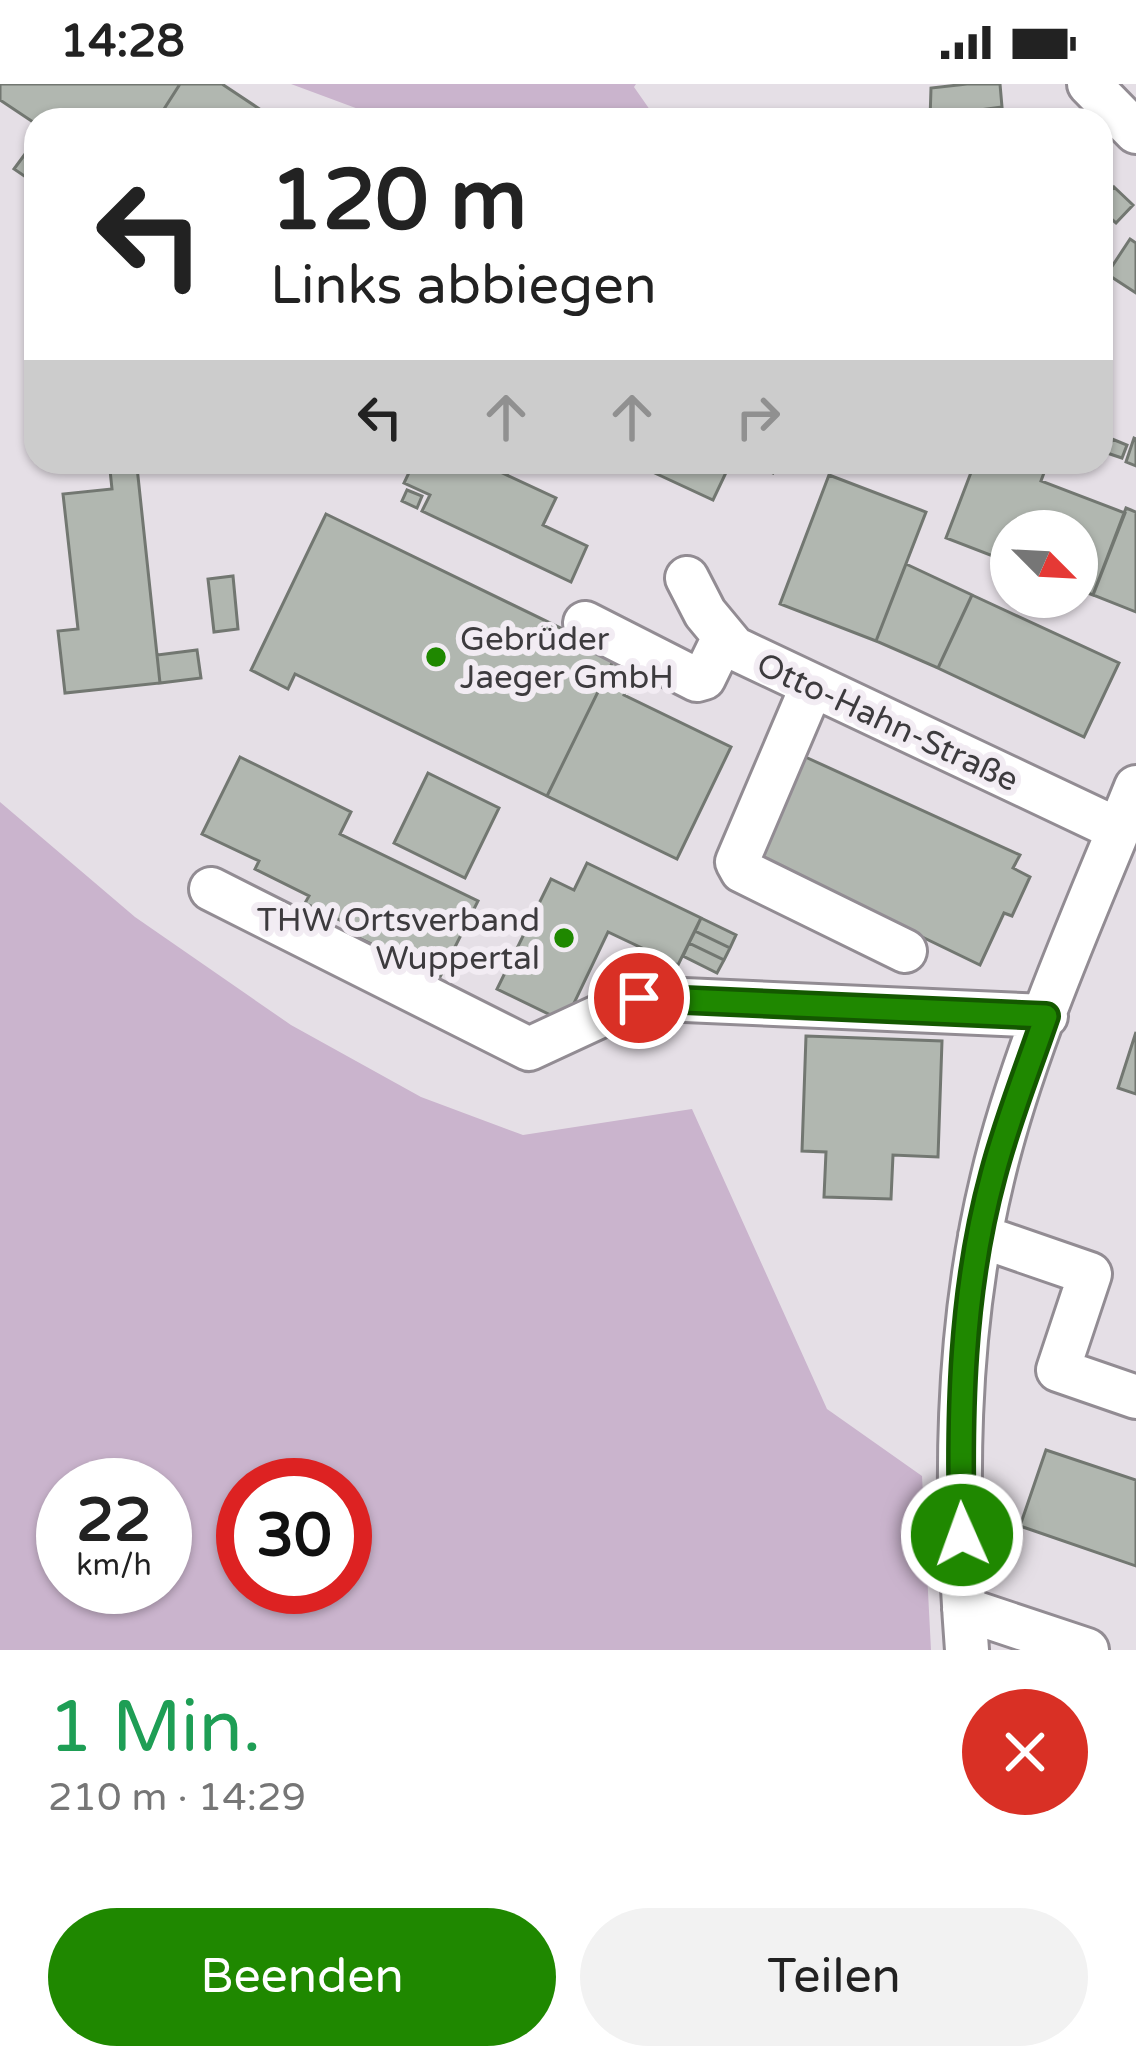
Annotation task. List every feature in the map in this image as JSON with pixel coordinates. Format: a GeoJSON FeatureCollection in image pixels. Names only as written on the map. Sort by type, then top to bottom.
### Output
{"type":"FeatureCollection","features":[{"type":"Feature","properties":{"kind":"street"},"geometry":{"type":"LineString","coordinates":[[1089,84],[1112,108]]}},
{"type":"Feature","properties":{"kind":"street"},"geometry":{"type":"LineString","coordinates":[[1113,109],[1136,132]]}},
{"type":"Feature","properties":{"kind":"street","name":"Otto-Hahn-Straße"},"geometry":{"type":"LineString","coordinates":[[687,578],[723,639],[734,648],[1119,830]]}},
{"type":"Feature","properties":{"kind":"street"},"geometry":{"type":"LineString","coordinates":[[585,622],[698,680],[704,678],[723,639]]}},
{"type":"Feature","properties":{"kind":"street"},"geometry":{"type":"LineString","coordinates":[[812,686],[736,862],[742,871],[905,951]]}},
{"type":"Feature","properties":{"kind":"street"},"geometry":{"type":"LineString","coordinates":[[1088,1650],[965,1629],[962,1384],[968,1306],[993,1175],[1046,1016],[1136,787]]}},
{"type":"Feature","properties":{"kind":"street"},"geometry":{"type":"LineString","coordinates":[[211,889],[529,1049],[639,998],[1046,1016]]}},
{"type":"Feature","properties":{"kind":"street"},"geometry":{"type":"LineString","coordinates":[[980,1235],[1090,1274],[1058,1370],[1136,1397]]}},
{"type":"Feature","properties":{"kind":"shaded area"},"geometry":{"type":"Polygon","coordinates":[[[291,84],[636,84],[649,108],[356,108],[291,84]]]}},
{"type":"Feature","properties":{"kind":"shaded area"},"geometry":{"type":"Polygon","coordinates":[[[0,802],[135,917],[291,1025],[421,1097],[523,1135],[692,1109],[827,1409],[922,1476],[931,1650],[0,1650],[0,802]]]}},
{"type":"Feature","properties":{"kind":"building"},"geometry":{"type":"Polygon","coordinates":[[[0,84],[180,84],[165,108],[24,108],[24,116],[0,100],[0,84]]]}},
{"type":"Feature","properties":{"kind":"building"},"geometry":{"type":"Polygon","coordinates":[[[180,84],[222,84],[258,108],[165,108],[180,84]]]}},
{"type":"Feature","properties":{"kind":"building"},"geometry":{"type":"Polygon","coordinates":[[[1000,84],[1002,107],[930,108],[931,88],[1000,84]]]}},
{"type":"Feature","properties":{"kind":"building"},"geometry":{"type":"Polygon","coordinates":[[[24,155],[24,176],[14,169],[24,155]]]}},
{"type":"Feature","properties":{"kind":"building"},"geometry":{"type":"Polygon","coordinates":[[[1113,188],[1133,205],[1116,223],[1113,220],[1113,188]]]}},
{"type":"Feature","properties":{"kind":"building"},"geometry":{"type":"Polygon","coordinates":[[[1130,239],[1136,243],[1136,293],[1113,278],[1113,265],[1130,239]]]}},
{"type":"Feature","properties":{"kind":"building"},"geometry":{"type":"Polygon","coordinates":[[[1113,439],[1127,445],[1122,458],[1113,455],[1113,439]]]}},
{"type":"Feature","properties":{"kind":"building"},"geometry":{"type":"Polygon","coordinates":[[[1136,439],[1136,466],[1126,462],[1136,439]]]}},
{"type":"Feature","properties":{"kind":"building"},"geometry":{"type":"Polygon","coordinates":[[[110,474],[138,474],[160,683],[65,693],[58,631],[78,629],[63,494],[112,489],[110,474]]]}},
{"type":"Feature","properties":{"kind":"building"},"geometry":{"type":"Polygon","coordinates":[[[408,474],[505,474],[556,498],[543,525],[587,546],[571,582],[422,511],[430,495],[404,483],[408,474]]]}},
{"type":"Feature","properties":{"kind":"building"},"geometry":{"type":"Polygon","coordinates":[[[657,474],[725,474],[713,500],[657,474]]]}},
{"type":"Feature","properties":{"kind":"building"},"geometry":{"type":"Polygon","coordinates":[[[970,474],[1044,474],[1041,481],[1125,513],[1098,582],[1098,510],[990,510],[990,555],[946,538],[970,474]]]}},
{"type":"Feature","properties":{"kind":"building"},"geometry":{"type":"Polygon","coordinates":[[[829,475],[926,512],[876,641],[780,604],[829,475]]]}},
{"type":"Feature","properties":{"kind":"building"},"geometry":{"type":"Polygon","coordinates":[[[407,490],[422,496],[417,508],[402,501],[407,490]]]}},
{"type":"Feature","properties":{"kind":"building"},"geometry":{"type":"Polygon","coordinates":[[[1126,508],[1136,512],[1136,612],[1098,597],[1098,582],[1126,508]]]}},
{"type":"Feature","properties":{"kind":"building","name":"Gebrüder Jaeger GmbH"},"geometry":{"type":"Polygon","coordinates":[[[326,514],[616,655],[547,796],[295,674],[288,689],[251,670],[326,514]]]}},
{"type":"Feature","properties":{"kind":"building"},"geometry":{"type":"Polygon","coordinates":[[[906,564],[972,595],[938,668],[876,641],[906,564]]]}},
{"type":"Feature","properties":{"kind":"building"},"geometry":{"type":"Polygon","coordinates":[[[233,576],[238,629],[214,632],[208,579],[233,576]]]}},
{"type":"Feature","properties":{"kind":"building"},"geometry":{"type":"Polygon","coordinates":[[[972,595],[990,603],[990,618],[1022,618],[1119,663],[1084,737],[938,668],[972,595]]]}},
{"type":"Feature","properties":{"kind":"building"},"geometry":{"type":"Polygon","coordinates":[[[197,650],[201,678],[160,683],[157,655],[197,650]]]}},
{"type":"Feature","properties":{"kind":"building"},"geometry":{"type":"Polygon","coordinates":[[[614,659],[625,665],[620,676],[630,681],[624,695],[731,747],[677,859],[547,796],[614,659]]]}},
{"type":"Feature","properties":{"kind":"building"},"geometry":{"type":"Polygon","coordinates":[[[801,755],[1020,855],[1013,868],[1030,877],[1012,916],[1004,913],[980,965],[751,854],[801,755]]]}},
{"type":"Feature","properties":{"kind":"building"},"geometry":{"type":"Polygon","coordinates":[[[240,757],[351,812],[340,834],[478,901],[440,977],[357,937],[360,930],[305,903],[309,896],[255,869],[259,861],[202,834],[240,757]]]}},
{"type":"Feature","properties":{"kind":"building"},"geometry":{"type":"Polygon","coordinates":[[[428,773],[499,808],[465,878],[394,843],[428,773]]]}},
{"type":"Feature","properties":{"kind":"building","name":"THW Ortsverband Wuppertal"},"geometry":{"type":"Polygon","coordinates":[[[587,863],[701,918],[678,965],[608,932],[565,1022],[497,989],[551,879],[574,890],[587,863]]]}},
{"type":"Feature","properties":{"kind":"building"},"geometry":{"type":"Polygon","coordinates":[[[701,918],[736,935],[730,948],[695,931],[701,918]]]}},
{"type":"Feature","properties":{"kind":"building"},"geometry":{"type":"Polygon","coordinates":[[[695,931],[730,948],[724,960],[689,943],[695,931]]]}},
{"type":"Feature","properties":{"kind":"building"},"geometry":{"type":"Polygon","coordinates":[[[689,943],[724,960],[717,973],[683,956],[689,943]]]}},
{"type":"Feature","properties":{"kind":"building"},"geometry":{"type":"Polygon","coordinates":[[[1136,1032],[1136,1094],[1118,1088],[1136,1032]]]}},
{"type":"Feature","properties":{"kind":"building"},"geometry":{"type":"Polygon","coordinates":[[[806,1036],[942,1041],[938,1157],[893,1155],[891,1199],[824,1197],[826,1152],[802,1151],[806,1036]]]}},
{"type":"Feature","properties":{"kind":"building"},"geometry":{"type":"Polygon","coordinates":[[[1046,1450],[1136,1480],[1136,1566],[1020,1526],[1046,1450]]]}},
{"type":"Feature","properties":{"kind":"place","name":"Gebrüder Jaeger GmbH"},"geometry":{"type":"Point","coordinates":[436,657]}},
{"type":"Feature","properties":{"kind":"place","name":"THW Ortsverband Wuppertal"},"geometry":{"type":"Point","coordinates":[564,938]}},
{"type":"Feature","properties":{"kind":"route"},"geometry":{"type":"LineString","coordinates":[[639,998],[1046,1016],[993,1175],[968,1306],[959,1462],[962,1535]]}}]}
